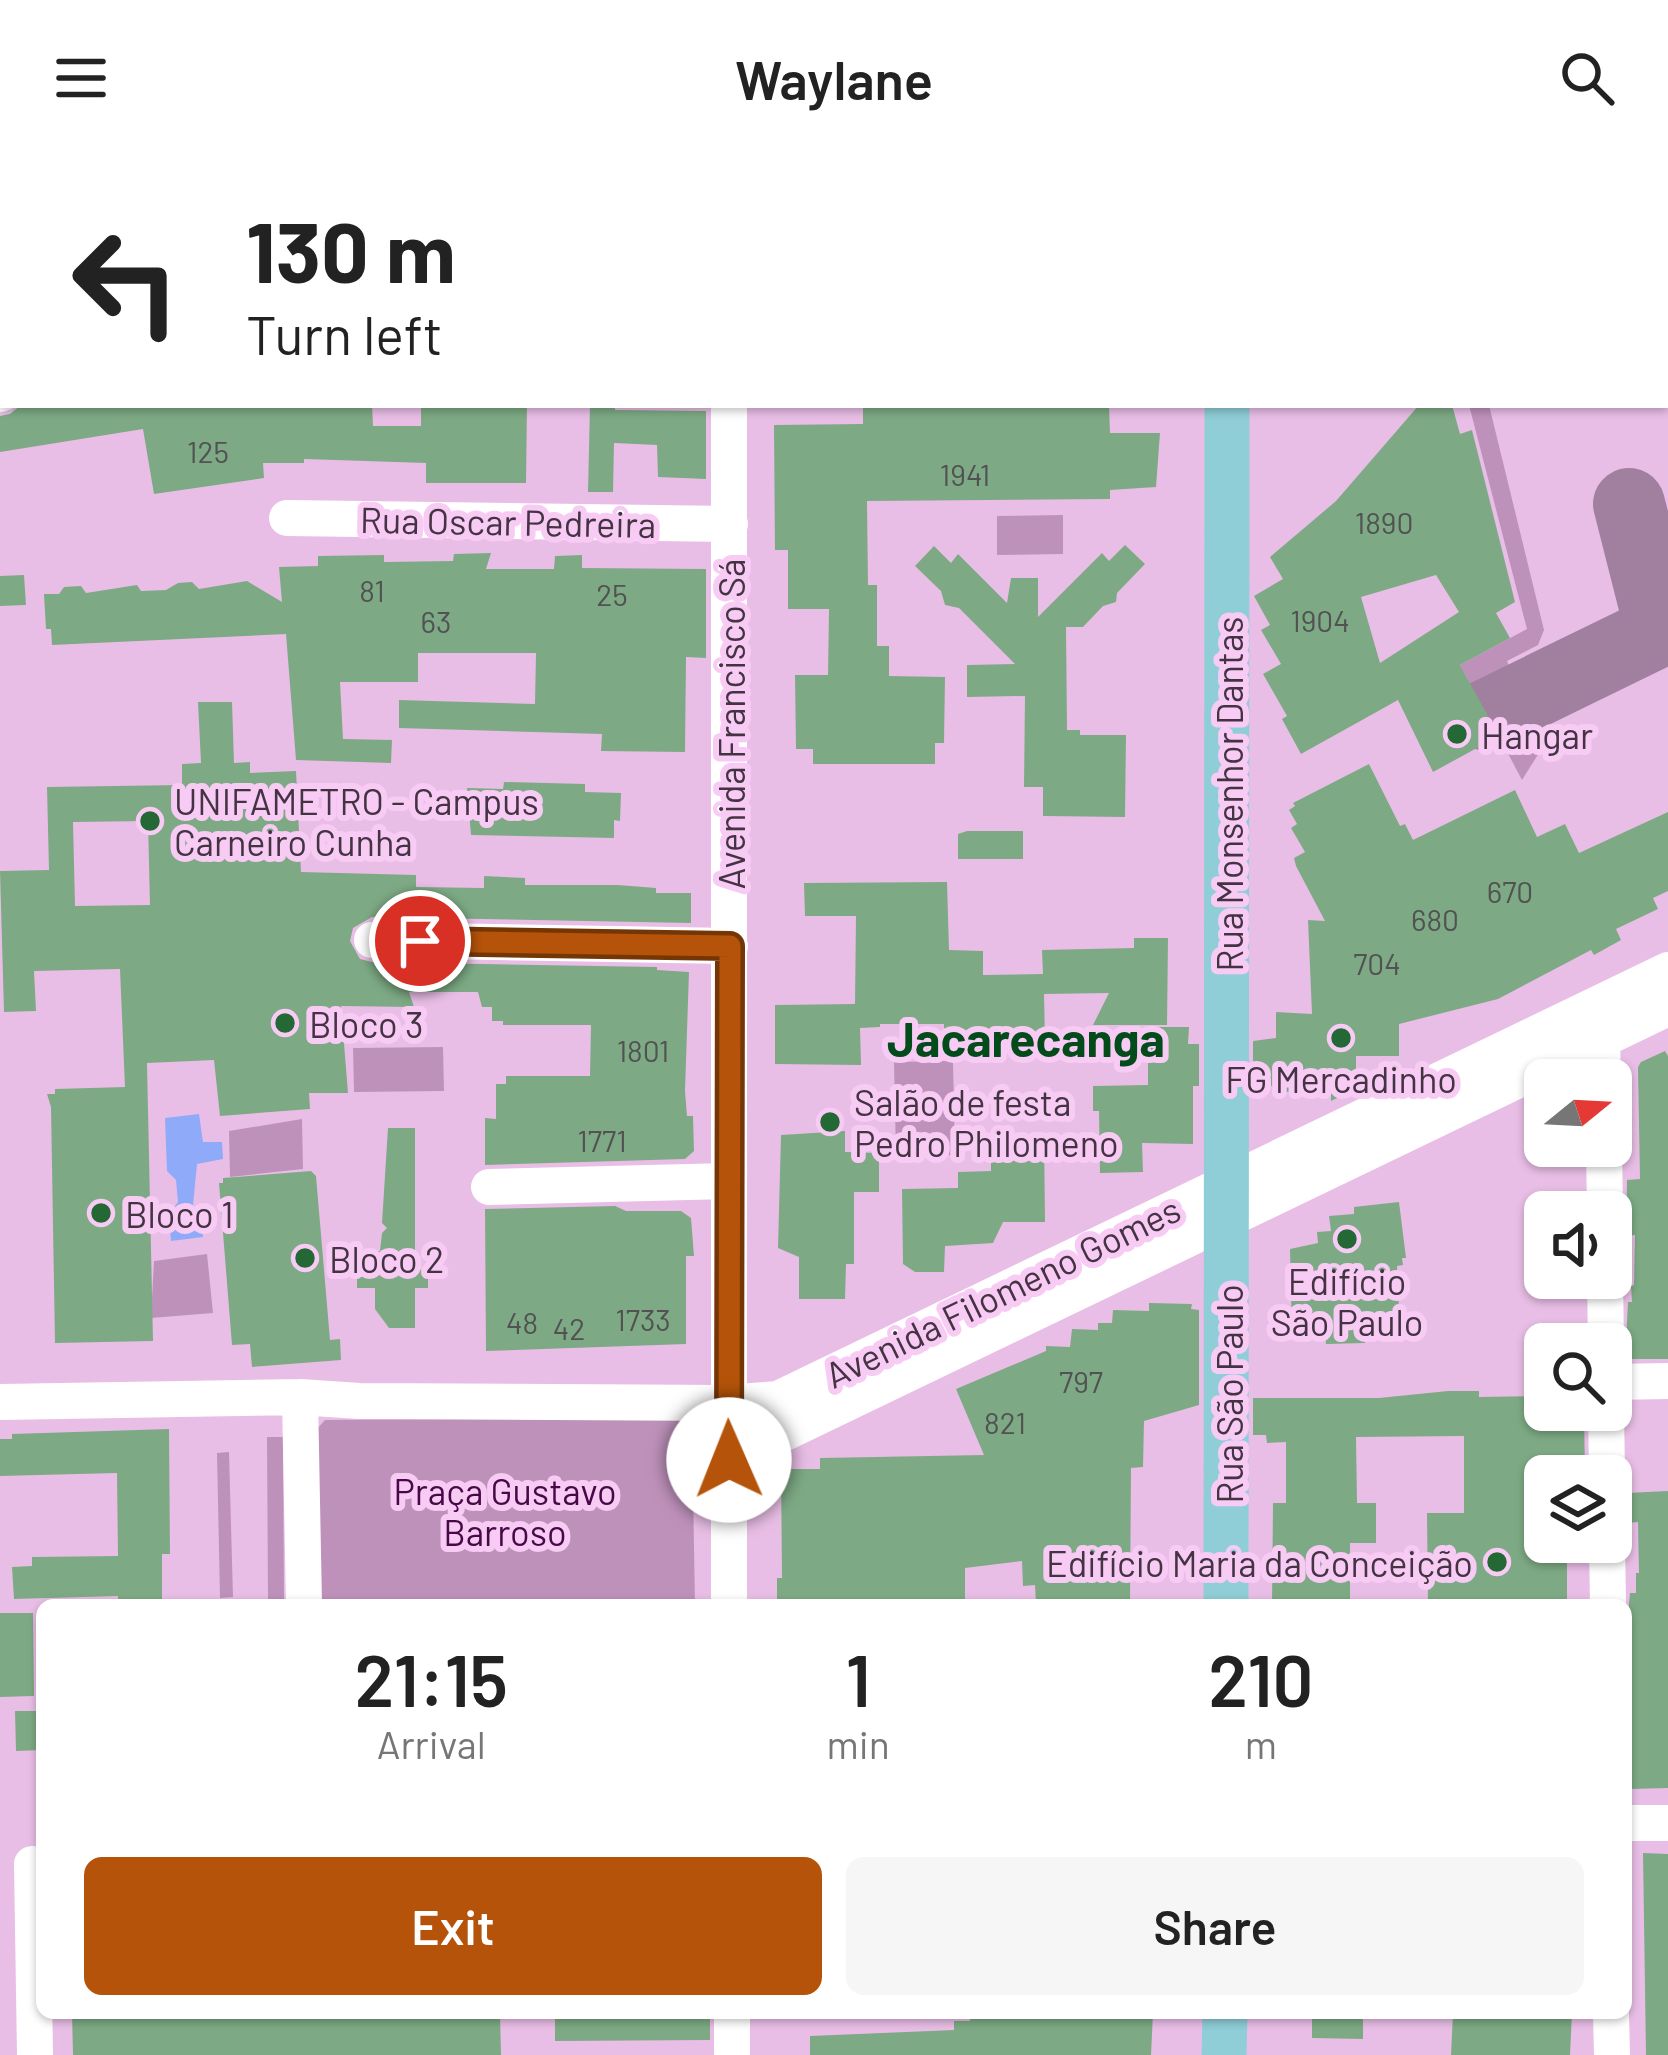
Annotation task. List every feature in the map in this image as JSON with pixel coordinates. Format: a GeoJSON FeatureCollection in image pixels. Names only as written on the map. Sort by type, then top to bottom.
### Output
{"type":"FeatureCollection","features":[{"type":"Feature","properties":{"kind":"main road","name":"Rua Monsenhor Dantas"},"geometry":{"type":"LineString","coordinates":[[1227,408],[1229,1202]]}},
{"type":"Feature","properties":{"kind":"main road","name":"Rua São Paulo"},"geometry":{"type":"LineString","coordinates":[[1226,1599],[1229,1202]]}},
{"type":"Feature","properties":{"kind":"main road"},"geometry":{"type":"LineString","coordinates":[[1224,2055],[1225,2019]]}},
{"type":"Feature","properties":{"kind":"street","name":"Avenida Francisco Sá"},"geometry":{"type":"LineString","coordinates":[[729,408],[729,1599]]}},
{"type":"Feature","properties":{"kind":"street","name":"Rua Oscar Pedreira"},"geometry":{"type":"LineString","coordinates":[[287,518],[730,524]]}},
{"type":"Feature","properties":{"kind":"street"},"geometry":{"type":"LineString","coordinates":[[372,940],[730,946]]}},
{"type":"Feature","properties":{"kind":"street","name":"Avenida Filomeno Gomes"},"geometry":{"type":"LineString","coordinates":[[729,1460],[1229,1202],[1597,1023],[1668,970]]}},
{"type":"Feature","properties":{"kind":"street","name":"Avenida Filomeno Gomes"},"geometry":{"type":"LineString","coordinates":[[1597,1023],[1668,1008]]}},
{"type":"Feature","properties":{"kind":"street"},"geometry":{"type":"LineString","coordinates":[[1597,1023],[1601,1059]]}},
{"type":"Feature","properties":{"kind":"street"},"geometry":{"type":"LineString","coordinates":[[489,1187],[729,1181]]}},
{"type":"Feature","properties":{"kind":"street","name":"Avenida Filomeno Gomes"},"geometry":{"type":"LineString","coordinates":[[0,1402],[300,1397],[728,1403],[778,1399],[1229,1202]]}},
{"type":"Feature","properties":{"kind":"street"},"geometry":{"type":"LineString","coordinates":[[1632,1382],[1668,1381]]}},
{"type":"Feature","properties":{"kind":"street"},"geometry":{"type":"LineString","coordinates":[[300,1397],[304,1599]]}},
{"type":"Feature","properties":{"kind":"street"},"geometry":{"type":"LineString","coordinates":[[1607,1563],[1608,1599]]}},
{"type":"Feature","properties":{"kind":"street"},"geometry":{"type":"LineString","coordinates":[[1632,1823],[1668,1823]]}},
{"type":"Feature","properties":{"kind":"street"},"geometry":{"type":"LineString","coordinates":[[25,1864],[34,2055]]}},
{"type":"Feature","properties":{"kind":"street"},"geometry":{"type":"LineString","coordinates":[[732,2019],[732,2055]]}},
{"type":"Feature","properties":{"kind":"street"},"geometry":{"type":"LineString","coordinates":[[1611,2019],[1612,2055]]}},
{"type":"Feature","properties":{"kind":"green space"},"geometry":{"type":"Polygon","coordinates":[[[1470,408],[1490,408],[1544,630],[1538,645],[1507,661],[1518,688],[1482,706],[1460,665],[1527,629],[1470,408]]]}},
{"type":"Feature","properties":{"kind":"green space"},"geometry":{"type":"Polygon","coordinates":[[[1063,515],[1063,554],[997,555],[997,516],[1063,515]]]}},
{"type":"Feature","properties":{"kind":"green space"},"geometry":{"type":"Polygon","coordinates":[[[1525,711],[1539,753],[1522,780],[1494,727],[1525,711]]]}},
{"type":"Feature","properties":{"kind":"green space"},"geometry":{"type":"Polygon","coordinates":[[[443,1047],[444,1091],[354,1092],[353,1048],[443,1047]]]}},
{"type":"Feature","properties":{"kind":"green space"},"geometry":{"type":"Polygon","coordinates":[[[953,1061],[955,1155],[896,1156],[894,1062],[953,1061]]]}},
{"type":"Feature","properties":{"kind":"green space"},"geometry":{"type":"Polygon","coordinates":[[[302,1119],[303,1169],[230,1177],[229,1131],[302,1119]]]}},
{"type":"Feature","properties":{"kind":"green space"},"geometry":{"type":"Polygon","coordinates":[[[207,1254],[213,1313],[151,1318],[154,1261],[207,1254]]]}},
{"type":"Feature","properties":{"kind":"green space","name":"Praça Gustavo Barroso"},"geometry":{"type":"Polygon","coordinates":[[[675,1417],[692,1429],[695,1599],[318,1599],[315,1431],[325,1420],[675,1417]]]}},
{"type":"Feature","properties":{"kind":"green space"},"geometry":{"type":"Polygon","coordinates":[[[267,1437],[283,1437],[284,1599],[268,1599],[267,1437]]]}},
{"type":"Feature","properties":{"kind":"green space"},"geometry":{"type":"Polygon","coordinates":[[[229,1452],[233,1597],[220,1598],[217,1453],[229,1452]]]}},
{"type":"Feature","properties":{"kind":"water"},"geometry":{"type":"Polygon","coordinates":[[[199,1114],[203,1142],[222,1142],[223,1159],[197,1164],[193,1205],[201,1214],[203,1237],[171,1241],[169,1214],[178,1202],[176,1180],[167,1171],[165,1118],[199,1114]]]}},
{"type":"Feature","properties":{"kind":"building"},"geometry":{"type":"Polygon","coordinates":[[[17,408],[372,408],[373,426],[421,426],[421,408],[527,408],[526,483],[426,483],[426,463],[304,459],[304,463],[263,463],[264,478],[154,494],[143,429],[0,452],[0,416],[17,408]]]}},
{"type":"Feature","properties":{"kind":"building"},"geometry":{"type":"Polygon","coordinates":[[[590,408],[706,411],[706,479],[658,477],[657,445],[614,443],[613,492],[588,492],[590,408]]]}},
{"type":"Feature","properties":{"kind":"building"},"geometry":{"type":"Polygon","coordinates":[[[863,408],[1109,408],[1110,433],[1160,433],[1156,487],[1110,490],[1110,499],[867,501],[868,585],[877,585],[877,646],[889,646],[889,676],[945,677],[944,743],[935,743],[935,764],[813,764],[813,749],[796,749],[795,675],[828,675],[829,609],[788,609],[788,550],[775,550],[774,425],[863,424],[863,408]]]}},
{"type":"Feature","properties":{"kind":"building"},"geometry":{"type":"Polygon","coordinates":[[[1416,408],[1453,408],[1460,434],[1472,430],[1515,602],[1496,613],[1510,638],[1460,665],[1499,736],[1433,772],[1398,700],[1301,754],[1282,719],[1287,716],[1263,674],[1281,664],[1261,630],[1270,625],[1254,596],[1283,579],[1270,557],[1336,501],[1416,408]],[[1436,575],[1361,597],[1380,663],[1459,612],[1436,575]]]}},
{"type":"Feature","properties":{"kind":"building"},"geometry":{"type":"Polygon","coordinates":[[[1125,545],[1145,564],[1117,593],[1116,602],[1103,606],[1083,627],[1066,627],[1067,730],[1080,730],[1080,735],[1126,735],[1125,817],[1043,816],[1043,787],[1024,787],[1025,696],[967,697],[967,665],[1015,664],[959,608],[945,605],[941,591],[915,566],[934,546],[951,563],[958,554],[1007,603],[1011,578],[1038,578],[1038,617],[1102,553],[1109,561],[1125,545]]]}},
{"type":"Feature","properties":{"kind":"building"},"geometry":{"type":"Polygon","coordinates":[[[491,553],[486,569],[554,569],[555,556],[582,555],[582,568],[706,569],[706,658],[686,657],[685,752],[601,751],[602,734],[399,728],[399,700],[535,704],[536,653],[418,653],[418,682],[340,682],[343,739],[392,740],[391,763],[296,760],[286,634],[52,645],[51,629],[46,629],[44,594],[59,594],[64,587],[81,586],[86,593],[137,585],[141,591],[166,590],[192,582],[199,589],[247,581],[282,602],[279,567],[318,566],[318,556],[453,561],[454,554],[491,553]]]}},
{"type":"Feature","properties":{"kind":"building"},"geometry":{"type":"Polygon","coordinates":[[[24,575],[26,605],[0,606],[0,576],[24,575]]]}},
{"type":"Feature","properties":{"kind":"building"},"geometry":{"type":"Polygon","coordinates":[[[198,702],[232,702],[234,763],[250,762],[250,773],[296,771],[301,872],[416,875],[416,887],[484,888],[484,876],[525,878],[525,885],[618,885],[656,888],[656,893],[691,893],[691,923],[372,917],[353,928],[350,941],[360,959],[372,962],[657,967],[689,972],[685,1091],[687,1116],[693,1116],[694,1151],[685,1159],[485,1165],[485,1118],[496,1119],[496,1084],[506,1084],[506,1076],[590,1076],[591,1025],[503,1025],[503,1021],[492,1021],[492,1007],[482,1007],[478,992],[409,992],[414,1007],[341,1006],[348,1093],[309,1093],[310,1109],[220,1116],[214,1060],[147,1063],[153,1341],[55,1343],[47,1094],[55,1094],[55,1089],[125,1087],[120,969],[34,971],[36,1011],[4,1012],[0,871],[49,870],[47,787],[182,785],[182,764],[201,763],[198,702]],[[148,821],[73,822],[75,906],[150,905],[148,821]]]}},
{"type":"Feature","properties":{"kind":"building"},"geometry":{"type":"Polygon","coordinates":[[[1369,764],[1400,826],[1405,824],[1413,840],[1515,790],[1537,837],[1565,824],[1579,853],[1668,812],[1668,891],[1653,898],[1658,909],[1616,929],[1621,940],[1594,955],[1591,950],[1498,999],[1399,1024],[1399,1056],[1356,1056],[1356,1089],[1331,1101],[1331,1091],[1278,1092],[1262,1077],[1253,1077],[1253,1041],[1276,1038],[1276,1012],[1312,1014],[1308,920],[1325,921],[1296,866],[1294,858],[1305,852],[1291,828],[1297,824],[1289,810],[1293,803],[1369,764]]]}},
{"type":"Feature","properties":{"kind":"building"},"geometry":{"type":"Polygon","coordinates":[[[504,782],[585,784],[585,792],[621,793],[614,838],[471,835],[467,788],[503,789],[504,782]]]}},
{"type":"Feature","properties":{"kind":"building"},"geometry":{"type":"Polygon","coordinates":[[[1023,831],[1023,859],[958,859],[958,834],[1023,831]]]}},
{"type":"Feature","properties":{"kind":"building"},"geometry":{"type":"Polygon","coordinates":[[[947,882],[949,950],[983,951],[983,975],[1043,974],[1042,950],[1134,948],[1134,938],[1168,938],[1167,1025],[1093,1025],[1109,993],[1044,994],[1045,1041],[958,1046],[958,1029],[944,1030],[944,1024],[880,1024],[860,1028],[861,1065],[775,1064],[775,1005],[855,1004],[856,916],[805,916],[804,883],[947,882]]]}},
{"type":"Feature","properties":{"kind":"building"},"geometry":{"type":"Polygon","coordinates":[[[1148,1027],[1189,1027],[1188,1044],[1199,1044],[1193,1144],[1142,1143],[1143,1172],[1100,1173],[1099,1111],[1093,1111],[1093,1086],[1148,1085],[1148,1027]]]}},
{"type":"Feature","properties":{"kind":"building"},"geometry":{"type":"Polygon","coordinates":[[[1665,1051],[1668,1056],[1668,1359],[1632,1359],[1632,1323],[1627,1323],[1635,1235],[1627,1180],[1640,1179],[1641,1062],[1665,1051]]]}},
{"type":"Feature","properties":{"kind":"building"},"geometry":{"type":"Polygon","coordinates":[[[388,1128],[415,1128],[415,1269],[428,1270],[428,1288],[415,1288],[415,1328],[389,1328],[375,1309],[375,1288],[357,1288],[357,1267],[370,1267],[370,1251],[380,1251],[387,1228],[382,1223],[388,1128]]]}},
{"type":"Feature","properties":{"kind":"building"},"geometry":{"type":"Polygon","coordinates":[[[845,1131],[845,1152],[879,1153],[879,1192],[854,1192],[854,1264],[846,1264],[845,1299],[799,1299],[799,1257],[778,1248],[781,1135],[845,1131]]]}},
{"type":"Feature","properties":{"kind":"building"},"geometry":{"type":"Polygon","coordinates":[[[991,1135],[1044,1135],[1045,1222],[1003,1222],[993,1243],[945,1246],[944,1272],[915,1272],[903,1264],[902,1189],[958,1188],[958,1172],[991,1171],[991,1135]]]}},
{"type":"Feature","properties":{"kind":"building","name":"Bloco 2"},"geometry":{"type":"Polygon","coordinates":[[[311,1171],[316,1176],[330,1340],[340,1339],[341,1360],[252,1367],[250,1344],[232,1345],[219,1183],[223,1178],[311,1171]]]}},
{"type":"Feature","properties":{"kind":"building"},"geometry":{"type":"Polygon","coordinates":[[[1399,1202],[1406,1258],[1397,1266],[1400,1332],[1365,1333],[1365,1343],[1326,1344],[1325,1333],[1292,1334],[1290,1249],[1318,1243],[1317,1232],[1331,1231],[1329,1216],[1354,1214],[1354,1207],[1399,1202]]]}},
{"type":"Feature","properties":{"kind":"building"},"geometry":{"type":"Polygon","coordinates":[[[615,1206],[626,1211],[681,1211],[691,1218],[694,1256],[686,1256],[686,1344],[486,1351],[485,1209],[615,1206]]]}},
{"type":"Feature","properties":{"kind":"building"},"geometry":{"type":"Polygon","coordinates":[[[1149,1303],[1192,1304],[1191,1309],[1199,1310],[1199,1405],[1144,1421],[1143,1467],[1131,1468],[1130,1599],[1036,1599],[1035,1585],[1023,1586],[1022,1561],[965,1568],[965,1599],[777,1599],[777,1578],[782,1578],[781,1469],[820,1469],[820,1458],[984,1455],[956,1389],[1046,1351],[1046,1346],[1070,1347],[1072,1329],[1098,1330],[1098,1323],[1112,1323],[1113,1310],[1149,1311],[1149,1303]]]}},
{"type":"Feature","properties":{"kind":"building"},"geometry":{"type":"Polygon","coordinates":[[[1479,1391],[1479,1397],[1524,1396],[1524,1431],[1584,1431],[1585,1455],[1524,1455],[1524,1563],[1567,1563],[1567,1599],[1428,1599],[1427,1513],[1464,1513],[1464,1436],[1356,1437],[1357,1503],[1376,1503],[1376,1543],[1350,1543],[1350,1599],[1272,1599],[1273,1503],[1286,1503],[1286,1442],[1267,1443],[1266,1435],[1253,1435],[1253,1398],[1379,1398],[1479,1391]]]}},
{"type":"Feature","properties":{"kind":"building"},"geometry":{"type":"Polygon","coordinates":[[[169,1429],[170,1554],[162,1554],[162,1599],[14,1599],[12,1567],[32,1566],[32,1557],[118,1556],[117,1473],[0,1476],[0,1439],[12,1439],[12,1434],[169,1429]]]}},
{"type":"Feature","properties":{"kind":"building"},"geometry":{"type":"Polygon","coordinates":[[[1668,1491],[1668,1788],[1632,1789],[1629,1599],[1630,1593],[1636,1593],[1639,1573],[1638,1522],[1632,1523],[1632,1493],[1668,1491]]]}},
{"type":"Feature","properties":{"kind":"building"},"geometry":{"type":"Polygon","coordinates":[[[0,1613],[33,1613],[34,1696],[0,1697],[0,1613]]]}},
{"type":"Feature","properties":{"kind":"building"},"geometry":{"type":"Polygon","coordinates":[[[15,1711],[36,1711],[36,1750],[16,1751],[15,1711]]]}},
{"type":"Feature","properties":{"kind":"building"},"geometry":{"type":"Polygon","coordinates":[[[1643,1853],[1668,1854],[1668,2055],[1646,2055],[1643,1853]]]}},
{"type":"Feature","properties":{"kind":"building"},"geometry":{"type":"Polygon","coordinates":[[[72,2019],[500,2019],[501,2055],[73,2055],[72,2019]]]}},
{"type":"Feature","properties":{"kind":"building"},"geometry":{"type":"Polygon","coordinates":[[[555,2019],[710,2019],[710,2040],[555,2041],[555,2019]]]}},
{"type":"Feature","properties":{"kind":"building"},"geometry":{"type":"Polygon","coordinates":[[[1153,2019],[1151,2055],[810,2055],[810,2036],[954,2030],[954,2021],[1153,2019]]]}},
{"type":"Feature","properties":{"kind":"building"},"geometry":{"type":"Polygon","coordinates":[[[1312,2019],[1363,2019],[1363,2039],[1312,2038],[1312,2019]]]}},
{"type":"Feature","properties":{"kind":"building"},"geometry":{"type":"Polygon","coordinates":[[[1453,2019],[1572,2019],[1570,2055],[1451,2055],[1453,2019]]]}},
{"type":"Feature","properties":{"kind":"taxiway"},"geometry":{"type":"LineString","coordinates":[[1487,715],[1661,630],[1629,504]]}},
{"type":"Feature","properties":{"kind":"place","name":"Hangar"},"geometry":{"type":"Point","coordinates":[1457,734]}},
{"type":"Feature","properties":{"kind":"place","name":"UNIFAMETRO - Campus Carneiro Cunha"},"geometry":{"type":"Point","coordinates":[150,821]}},
{"type":"Feature","properties":{"kind":"place","name":"Bloco 3"},"geometry":{"type":"Point","coordinates":[285,1023]}},
{"type":"Feature","properties":{"kind":"place","name":"FG Mercadinho"},"geometry":{"type":"Point","coordinates":[1341,1038]}},
{"type":"Feature","properties":{"kind":"place","name":"Salão de festa Pedro Philomeno"},"geometry":{"type":"Point","coordinates":[830,1122]}},
{"type":"Feature","properties":{"kind":"place","name":"Bloco 1"},"geometry":{"type":"Point","coordinates":[101,1213]}},
{"type":"Feature","properties":{"kind":"place","name":"Edifício São Paulo"},"geometry":{"type":"Point","coordinates":[1347,1239]}},
{"type":"Feature","properties":{"kind":"place","name":"Bloco 2"},"geometry":{"type":"Point","coordinates":[305,1258]}},
{"type":"Feature","properties":{"kind":"place","name":"Edifício Maria da Conceição"},"geometry":{"type":"Point","coordinates":[1497,1562]}},
{"type":"Feature","properties":{"kind":"district","name":"Jacarecanga"},"geometry":{"type":"Point","coordinates":[1026,1038]}},
{"type":"Feature","properties":{"kind":"route"},"geometry":{"type":"LineString","coordinates":[[420,941],[730,946],[729,1460]]}}]}
